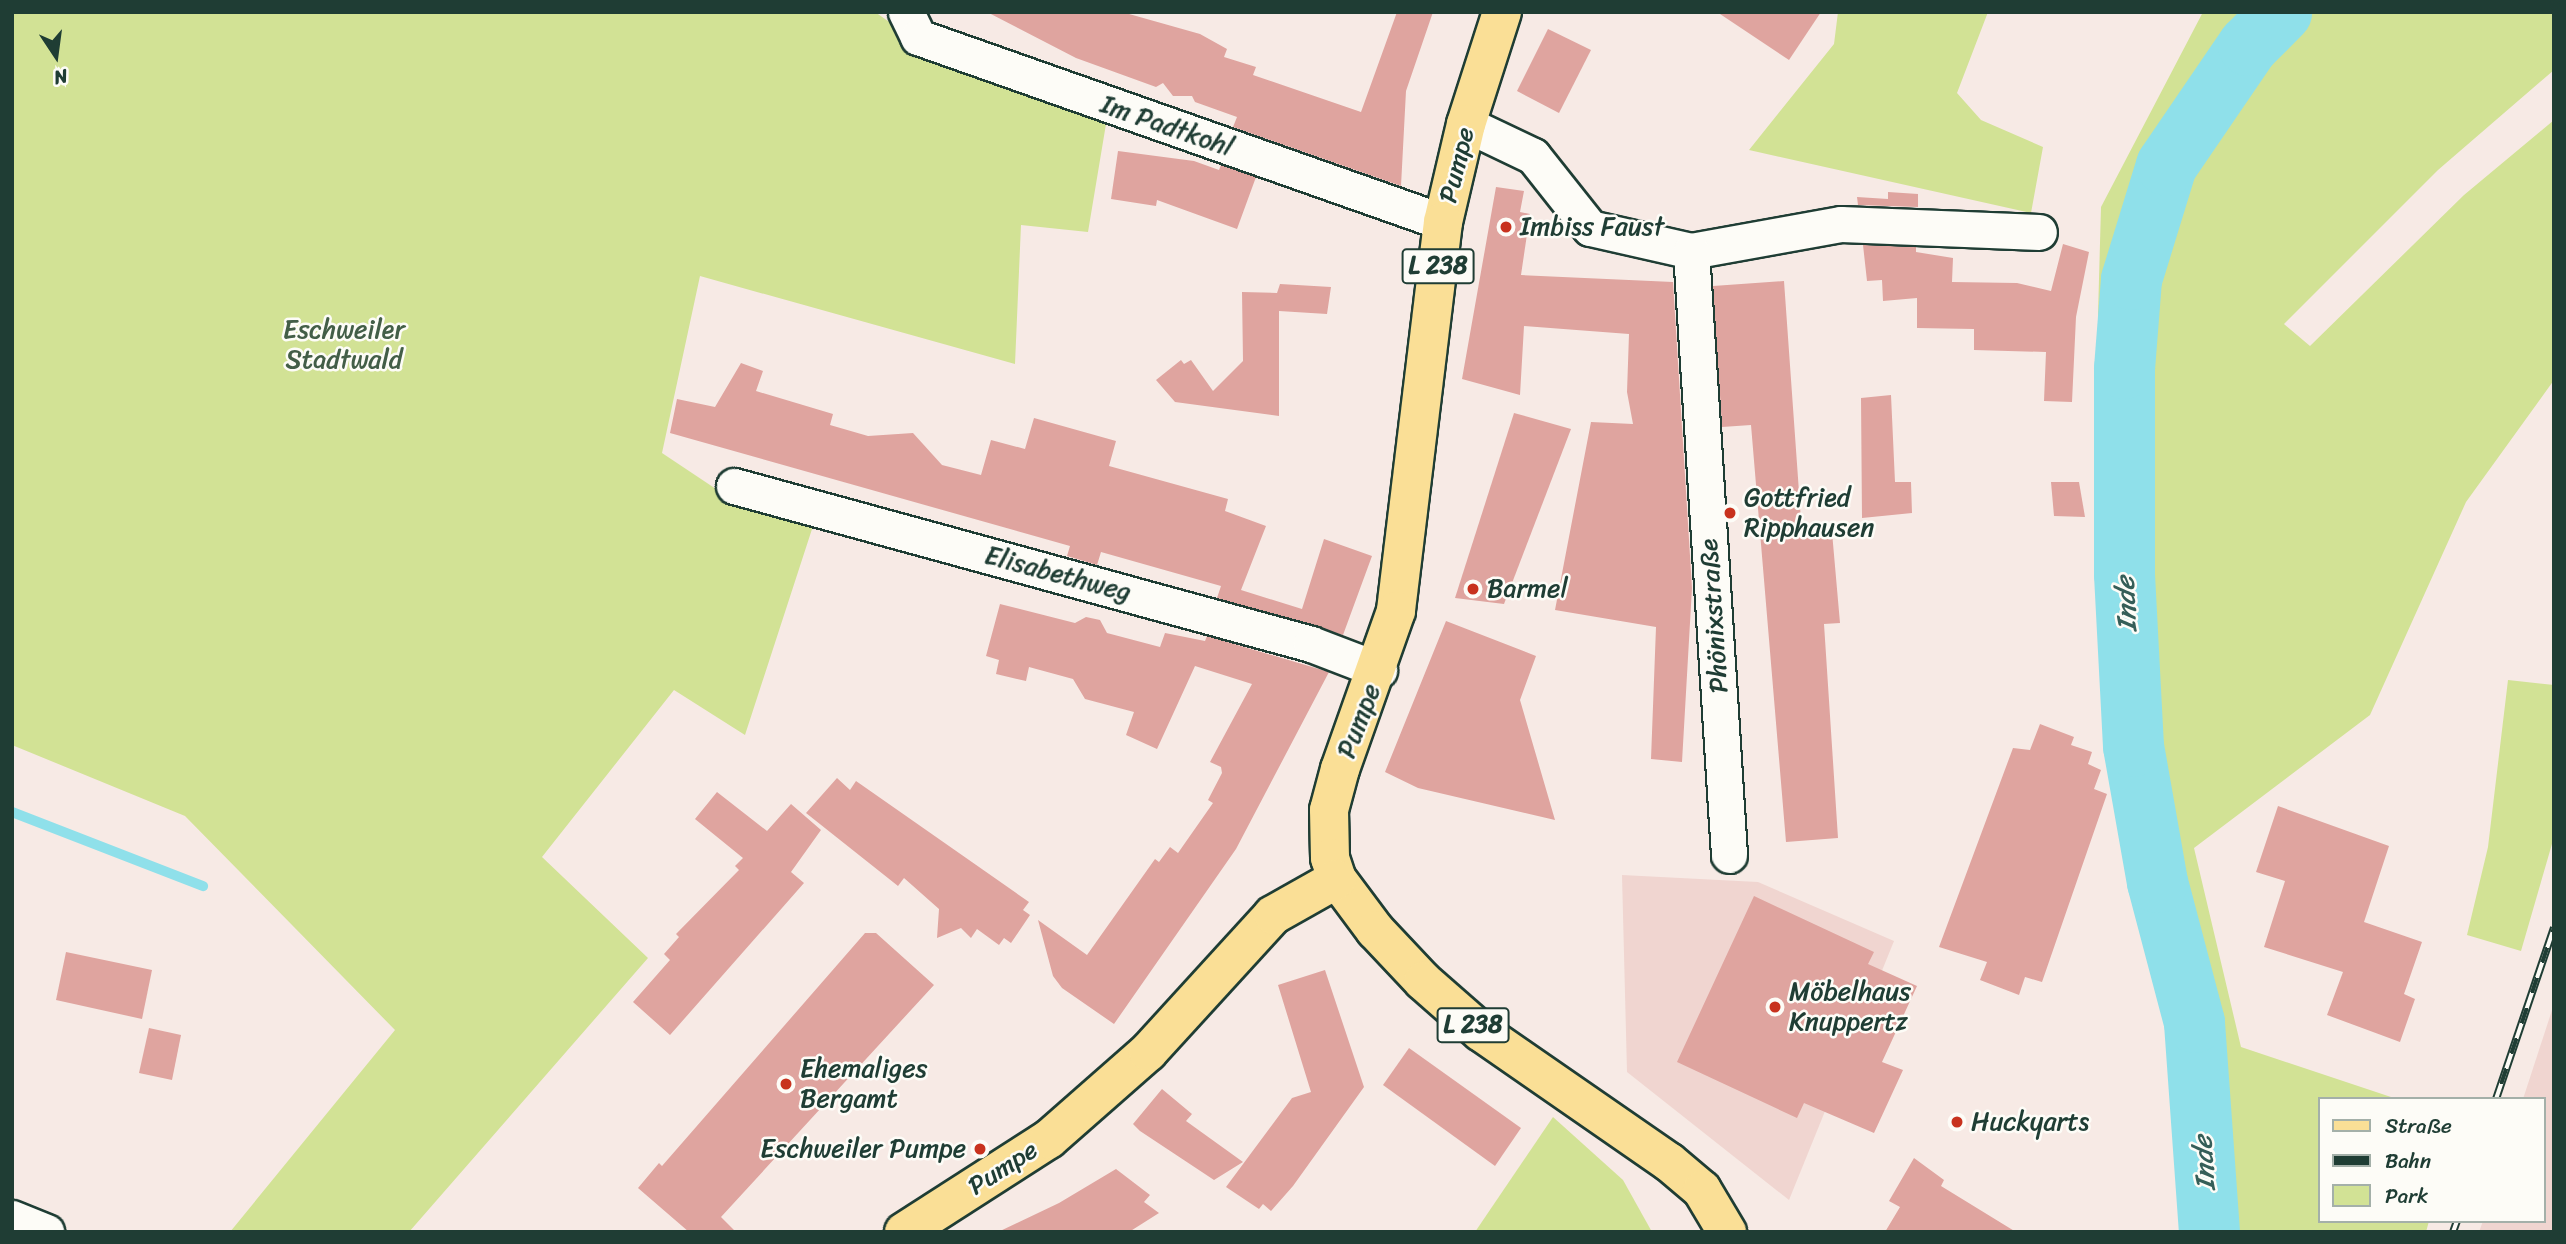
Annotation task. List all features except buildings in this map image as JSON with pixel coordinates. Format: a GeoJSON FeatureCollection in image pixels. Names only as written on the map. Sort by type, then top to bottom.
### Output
{"type":"FeatureCollection","features":[{"type":"Feature","properties":{"kind":"main road","name":"Pumpe"},"geometry":{"type":"LineString","coordinates":[[904,1232],[1049,1139],[1148,1052],[1273,915],[1337,879],[1330,858],[1329,810],[1340,769],[1379,670],[1396,611],[1410,528],[1443,222],[1466,124],[1502,12]]}},
{"type":"Feature","properties":{"kind":"main road","name":"L 238"},"geometry":{"type":"LineString","coordinates":[[1337,879],[1375,930],[1423,981],[1481,1032],[1670,1162],[1702,1190],[1727,1232]]}},
{"type":"Feature","properties":{"kind":"street","name":"Im Padtkohl"},"geometry":{"type":"LineString","coordinates":[[906,12],[918,37],[1443,222]]}},
{"type":"Feature","properties":{"kind":"street"},"geometry":{"type":"LineString","coordinates":[[1466,124],[1533,156],[1590,228],[1691,251],[1841,224],[2039,232]]}},
{"type":"Feature","properties":{"kind":"street","name":"Phönixstraße"},"geometry":{"type":"LineString","coordinates":[[1691,251],[1728,855]]}},
{"type":"Feature","properties":{"kind":"street","name":"Elisabethweg"},"geometry":{"type":"LineString","coordinates":[[734,486],[1311,644],[1379,670]]}},
{"type":"Feature","properties":{"kind":"street"},"geometry":{"type":"LineString","coordinates":[[12,1218],[46,1232]]}},
{"type":"Feature","properties":{"kind":"shaded area"},"geometry":{"type":"Polygon","coordinates":[[[1622,875],[1758,882],[1894,941],[1789,1200],[1627,1072],[1622,875]]]}},
{"type":"Feature","properties":{"kind":"shaded area"},"geometry":{"type":"Polygon","coordinates":[[[2554,1004],[2554,1232],[2479,1232],[2482,1223],[2545,1223],[2545,1097],[2524,1097],[2554,1004]]]}},
{"type":"Feature","properties":{"kind":"green space","name":"Eschweiler Stadtwald"},"geometry":{"type":"Polygon","coordinates":[[[12,12],[875,12],[918,42],[1107,118],[1088,232],[1021,225],[1015,364],[700,276],[662,453],[740,505],[813,526],[745,735],[674,690],[542,857],[648,958],[409,1232],[230,1232],[395,1030],[185,816],[12,745],[12,12]]]}},
{"type":"Feature","properties":{"kind":"green space"},"geometry":{"type":"Polygon","coordinates":[[[1838,12],[1988,12],[1957,93],[1981,120],[2043,147],[2031,213],[1749,150],[1834,44],[1838,12]]]}},
{"type":"Feature","properties":{"kind":"green space"},"geometry":{"type":"Polygon","coordinates":[[[2203,12],[2554,12],[2554,70],[2438,170],[2284,324],[2310,346],[2464,195],[2554,120],[2554,380],[2466,502],[2370,715],[2194,848],[2241,1047],[2391,1097],[2318,1097],[2318,1223],[2428,1223],[2426,1232],[2195,1232],[2177,1032],[2113,749],[2097,574],[2101,207],[2203,12]]]}},
{"type":"Feature","properties":{"kind":"green space"},"geometry":{"type":"Polygon","coordinates":[[[2508,680],[2554,685],[2554,837],[2521,951],[2467,935],[2488,847],[2508,680]]]}},
{"type":"Feature","properties":{"kind":"green space"},"geometry":{"type":"Polygon","coordinates":[[[1553,1117],[1623,1180],[1652,1232],[1475,1232],[1553,1117]]]}},
{"type":"Feature","properties":{"kind":"waterway","name":"Inde"},"geometry":{"type":"LineString","coordinates":[[2209,1232],[2194,1022],[2157,882],[2133,746],[2124,574],[2124,368],[2131,279],[2166,165],[2248,45],[2281,12]]}},
{"type":"Feature","properties":{"kind":"waterway"},"geometry":{"type":"LineString","coordinates":[[12,812],[203,886]]}},
{"type":"Feature","properties":{"kind":"railway"},"geometry":{"type":"LineString","coordinates":[[2497,1097],[2554,928]]}},
{"type":"Feature","properties":{"kind":"railway"},"geometry":{"type":"LineString","coordinates":[[2453,1232],[2456,1223]]}},
{"type":"Feature","properties":{"kind":"place","name":"Imbiss Faust"},"geometry":{"type":"Point","coordinates":[1506,227]}},
{"type":"Feature","properties":{"kind":"place","name":"Gottfried Ripphausen"},"geometry":{"type":"Point","coordinates":[1730,513]}},
{"type":"Feature","properties":{"kind":"place","name":"Barmel"},"geometry":{"type":"Point","coordinates":[1473,589]}},
{"type":"Feature","properties":{"kind":"place","name":"Möbelhaus Knuppertz"},"geometry":{"type":"Point","coordinates":[1775,1007]}},
{"type":"Feature","properties":{"kind":"place","name":"Ehemaliges Bergamt"},"geometry":{"type":"Point","coordinates":[786,1084]}},
{"type":"Feature","properties":{"kind":"place","name":"Huckyarts"},"geometry":{"type":"Point","coordinates":[1957,1122]}},
{"type":"Feature","properties":{"kind":"place","name":"Eschweiler Pumpe"},"geometry":{"type":"Point","coordinates":[980,1149]}}]}
